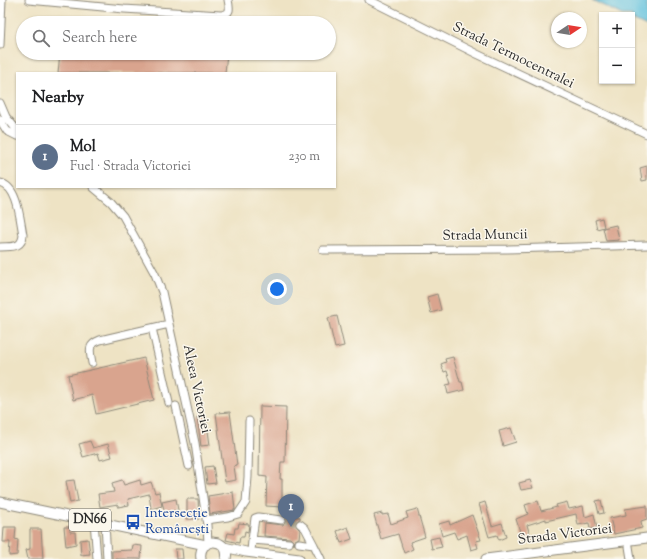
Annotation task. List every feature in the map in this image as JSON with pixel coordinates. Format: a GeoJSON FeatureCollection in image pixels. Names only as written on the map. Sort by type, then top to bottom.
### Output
{"type":"FeatureCollection","features":[{"type":"Feature","properties":{"kind":"main road","name":"DN66"},"geometry":{"type":"LineString","coordinates":[[0,502],[181,539],[218,543],[224,547],[248,552],[299,559]]}},
{"type":"Feature","properties":{"kind":"main road","name":"Strada Victoriei"},"geometry":{"type":"LineString","coordinates":[[486,559],[647,538]]}},
{"type":"Feature","properties":{"kind":"main road","name":"DN66"},"geometry":{"type":"LineString","coordinates":[[181,539],[201,557]]}},
{"type":"Feature","properties":{"kind":"main road","name":"DN66"},"geometry":{"type":"LineString","coordinates":[[201,557],[201,551],[210,543]]}},
{"type":"Feature","properties":{"kind":"main road"},"geometry":{"type":"LineString","coordinates":[[224,547],[226,551],[226,559]]}},
{"type":"Feature","properties":{"kind":"main road"},"geometry":{"type":"LineString","coordinates":[[230,559],[248,552]]}},
{"type":"Feature","properties":{"kind":"street"},"geometry":{"type":"LineString","coordinates":[[0,45],[2,0]]}},
{"type":"Feature","properties":{"kind":"street"},"geometry":{"type":"LineString","coordinates":[[29,0],[124,9],[221,15],[228,13],[230,10],[228,0]]}},
{"type":"Feature","properties":{"kind":"street","name":"Strada Termocentralei"},"geometry":{"type":"LineString","coordinates":[[369,0],[477,54],[647,134]]}},
{"type":"Feature","properties":{"kind":"street"},"geometry":{"type":"LineString","coordinates":[[0,103],[6,116],[16,129]]}},
{"type":"Feature","properties":{"kind":"street"},"geometry":{"type":"LineString","coordinates":[[0,123],[7,131],[16,136]]}},
{"type":"Feature","properties":{"kind":"street"},"geometry":{"type":"LineString","coordinates":[[0,183],[8,186],[13,192],[23,235],[20,244],[16,246],[0,247]]}},
{"type":"Feature","properties":{"kind":"street","name":"Aleea Victoriei"},"geometry":{"type":"LineString","coordinates":[[94,188],[118,208],[155,274],[162,292],[195,443],[210,543]]}},
{"type":"Feature","properties":{"kind":"street","name":"Strada Muncii"},"geometry":{"type":"LineString","coordinates":[[323,250],[516,249],[647,246]]}},
{"type":"Feature","properties":{"kind":"street"},"geometry":{"type":"LineString","coordinates":[[92,363],[90,346],[94,342],[169,324]]}},
{"type":"Feature","properties":{"kind":"street"},"geometry":{"type":"LineString","coordinates":[[152,328],[169,403]]}},
{"type":"Feature","properties":{"kind":"street"},"geometry":{"type":"LineString","coordinates":[[176,406],[189,466]]}},
{"type":"Feature","properties":{"kind":"street"},"geometry":{"type":"LineString","coordinates":[[207,523],[238,514],[246,502],[249,421]]}},
{"type":"Feature","properties":{"kind":"street"},"geometry":{"type":"LineString","coordinates":[[248,552],[252,540],[255,518],[258,517],[281,520]]}},
{"type":"Feature","properties":{"kind":"street"},"geometry":{"type":"LineString","coordinates":[[94,521],[97,559]]}},
{"type":"Feature","properties":{"kind":"street"},"geometry":{"type":"LineString","coordinates":[[105,523],[107,559]]}},
{"type":"Feature","properties":{"kind":"street"},"geometry":{"type":"LineString","coordinates":[[300,524],[305,528],[321,559]]}},
{"type":"Feature","properties":{"kind":"street"},"geometry":{"type":"LineString","coordinates":[[252,540],[289,543]]}},
{"type":"Feature","properties":{"kind":"street"},"geometry":{"type":"LineString","coordinates":[[628,540],[631,559]]}},
{"type":"Feature","properties":{"kind":"street"},"geometry":{"type":"LineString","coordinates":[[299,543],[314,545]]}},
{"type":"Feature","properties":{"kind":"water"},"geometry":{"type":"Polygon","coordinates":[[[592,0],[647,0],[647,27],[635,21],[635,12],[616,12],[592,0]]]}},
{"type":"Feature","properties":{"kind":"building"},"geometry":{"type":"Polygon","coordinates":[[[59,60],[226,60],[225,72],[58,72],[59,60]]]}},
{"type":"Feature","properties":{"kind":"building"},"geometry":{"type":"Polygon","coordinates":[[[647,166],[647,180],[642,181],[640,168],[647,166]]]}},
{"type":"Feature","properties":{"kind":"building"},"geometry":{"type":"Polygon","coordinates":[[[602,218],[604,227],[597,229],[595,220],[602,218]]]}},
{"type":"Feature","properties":{"kind":"building"},"geometry":{"type":"Polygon","coordinates":[[[616,225],[619,240],[606,241],[603,228],[616,225]]]}},
{"type":"Feature","properties":{"kind":"building"},"geometry":{"type":"Polygon","coordinates":[[[437,294],[441,310],[431,313],[427,297],[437,294]]]}},
{"type":"Feature","properties":{"kind":"building"},"geometry":{"type":"Polygon","coordinates":[[[337,316],[344,346],[335,348],[328,318],[337,316]]]}},
{"type":"Feature","properties":{"kind":"building"},"geometry":{"type":"Polygon","coordinates":[[[453,357],[460,382],[462,382],[464,390],[448,394],[446,385],[451,384],[447,371],[444,372],[441,364],[446,362],[445,359],[453,357]]]}},
{"type":"Feature","properties":{"kind":"building"},"geometry":{"type":"Polygon","coordinates":[[[144,358],[154,400],[96,414],[92,395],[73,400],[68,375],[144,358]]]}},
{"type":"Feature","properties":{"kind":"building"},"geometry":{"type":"Polygon","coordinates":[[[260,406],[286,407],[285,462],[281,462],[280,479],[282,479],[282,507],[266,506],[267,477],[259,476],[260,406]]]}},
{"type":"Feature","properties":{"kind":"building"},"geometry":{"type":"Polygon","coordinates":[[[230,412],[237,465],[234,466],[236,480],[225,482],[216,413],[230,412]]]}},
{"type":"Feature","properties":{"kind":"building"},"geometry":{"type":"Polygon","coordinates":[[[206,416],[210,445],[201,446],[197,417],[206,416]]]}},
{"type":"Feature","properties":{"kind":"building"},"geometry":{"type":"Polygon","coordinates":[[[511,428],[516,442],[503,446],[499,431],[511,428]]]}},
{"type":"Feature","properties":{"kind":"building"},"geometry":{"type":"Polygon","coordinates":[[[90,441],[93,448],[108,444],[112,457],[100,460],[98,453],[83,457],[79,444],[90,441]]]}},
{"type":"Feature","properties":{"kind":"building"},"geometry":{"type":"Polygon","coordinates":[[[213,466],[216,483],[207,484],[205,467],[213,466]]]}},
{"type":"Feature","properties":{"kind":"building"},"geometry":{"type":"Polygon","coordinates":[[[74,480],[78,501],[70,503],[66,481],[74,480]]]}},
{"type":"Feature","properties":{"kind":"building"},"geometry":{"type":"Polygon","coordinates":[[[122,480],[124,485],[140,480],[141,485],[151,482],[155,493],[159,492],[162,506],[151,509],[149,494],[128,499],[129,505],[118,507],[118,504],[100,507],[98,494],[114,492],[112,483],[122,480]]]}},
{"type":"Feature","properties":{"kind":"building"},"geometry":{"type":"Polygon","coordinates":[[[530,480],[533,488],[521,490],[519,483],[530,480]]]}},
{"type":"Feature","properties":{"kind":"building"},"geometry":{"type":"Polygon","coordinates":[[[233,492],[235,510],[210,514],[208,496],[233,492]]]}},
{"type":"Feature","properties":{"kind":"building"},"geometry":{"type":"Polygon","coordinates":[[[176,499],[178,510],[165,513],[162,502],[176,499]]]}},
{"type":"Feature","properties":{"kind":"building"},"geometry":{"type":"Polygon","coordinates":[[[187,499],[198,499],[199,519],[187,519],[187,499]]]}},
{"type":"Feature","properties":{"kind":"building"},"geometry":{"type":"Polygon","coordinates":[[[601,500],[604,513],[599,514],[596,501],[601,500]]]}},
{"type":"Feature","properties":{"kind":"building"},"geometry":{"type":"Polygon","coordinates":[[[538,501],[541,511],[557,507],[556,505],[567,502],[569,509],[583,506],[585,517],[594,514],[597,528],[590,529],[589,523],[578,525],[576,514],[546,521],[546,519],[527,525],[531,538],[523,541],[516,519],[528,514],[525,505],[538,501]]]}},
{"type":"Feature","properties":{"kind":"building"},"geometry":{"type":"Polygon","coordinates":[[[485,502],[492,526],[502,523],[506,537],[499,540],[497,535],[489,537],[479,504],[485,502]]]}},
{"type":"Feature","properties":{"kind":"building"},"geometry":{"type":"Polygon","coordinates":[[[647,506],[647,519],[641,521],[642,528],[614,534],[610,518],[626,515],[625,509],[647,506]]]}},
{"type":"Feature","properties":{"kind":"building"},"geometry":{"type":"Polygon","coordinates":[[[417,509],[425,537],[410,542],[413,549],[404,553],[398,534],[381,539],[374,515],[382,513],[382,515],[388,514],[391,524],[408,518],[406,512],[417,509]]]}},
{"type":"Feature","properties":{"kind":"building"},"geometry":{"type":"Polygon","coordinates":[[[472,515],[481,540],[476,541],[478,548],[471,550],[467,535],[457,539],[454,532],[442,536],[439,524],[449,521],[450,525],[472,515]]]}},
{"type":"Feature","properties":{"kind":"building"},"geometry":{"type":"Polygon","coordinates":[[[283,516],[300,517],[300,519],[295,523],[300,530],[299,538],[295,540],[294,545],[290,538],[264,536],[265,523],[283,525],[286,520],[283,516]]]}},
{"type":"Feature","properties":{"kind":"building"},"geometry":{"type":"Polygon","coordinates":[[[239,523],[249,524],[248,532],[245,531],[244,537],[240,537],[239,543],[226,540],[228,533],[234,534],[235,528],[238,528],[239,523]]]}},
{"type":"Feature","properties":{"kind":"building"},"geometry":{"type":"Polygon","coordinates":[[[4,527],[16,527],[15,539],[18,540],[17,555],[9,556],[10,542],[3,542],[4,527]]]}},
{"type":"Feature","properties":{"kind":"building"},"geometry":{"type":"Polygon","coordinates":[[[64,527],[70,527],[70,532],[75,532],[76,544],[66,546],[64,527]]]}},
{"type":"Feature","properties":{"kind":"building"},"geometry":{"type":"Polygon","coordinates":[[[348,527],[352,539],[341,543],[337,531],[348,527]]]}},
{"type":"Feature","properties":{"kind":"building"},"geometry":{"type":"Polygon","coordinates":[[[30,529],[41,529],[43,559],[28,559],[26,550],[30,549],[30,529]]]}},
{"type":"Feature","properties":{"kind":"building"},"geometry":{"type":"Polygon","coordinates":[[[439,537],[442,547],[432,549],[430,539],[439,537]]]}},
{"type":"Feature","properties":{"kind":"building"},"geometry":{"type":"Polygon","coordinates":[[[88,539],[90,554],[81,555],[80,540],[88,539]]]}},
{"type":"Feature","properties":{"kind":"building"},"geometry":{"type":"Polygon","coordinates":[[[133,545],[142,546],[141,559],[112,559],[112,551],[132,550],[133,545]]]}},
{"type":"Feature","properties":{"kind":"building"},"geometry":{"type":"Polygon","coordinates":[[[175,549],[182,549],[183,559],[176,559],[175,549]]]}},
{"type":"Feature","properties":{"kind":"tunnel"},"geometry":{"type":"LineString","coordinates":[[281,520],[300,524]]}},
{"type":"Feature","properties":{"kind":"place","name":"Intersecție Românești"},"geometry":{"type":"Point","coordinates":[133,522]}},
{"type":"Feature","properties":{"kind":"place","name":"Mol"},"geometry":{"type":"Point","coordinates":[291,527]}}]}
